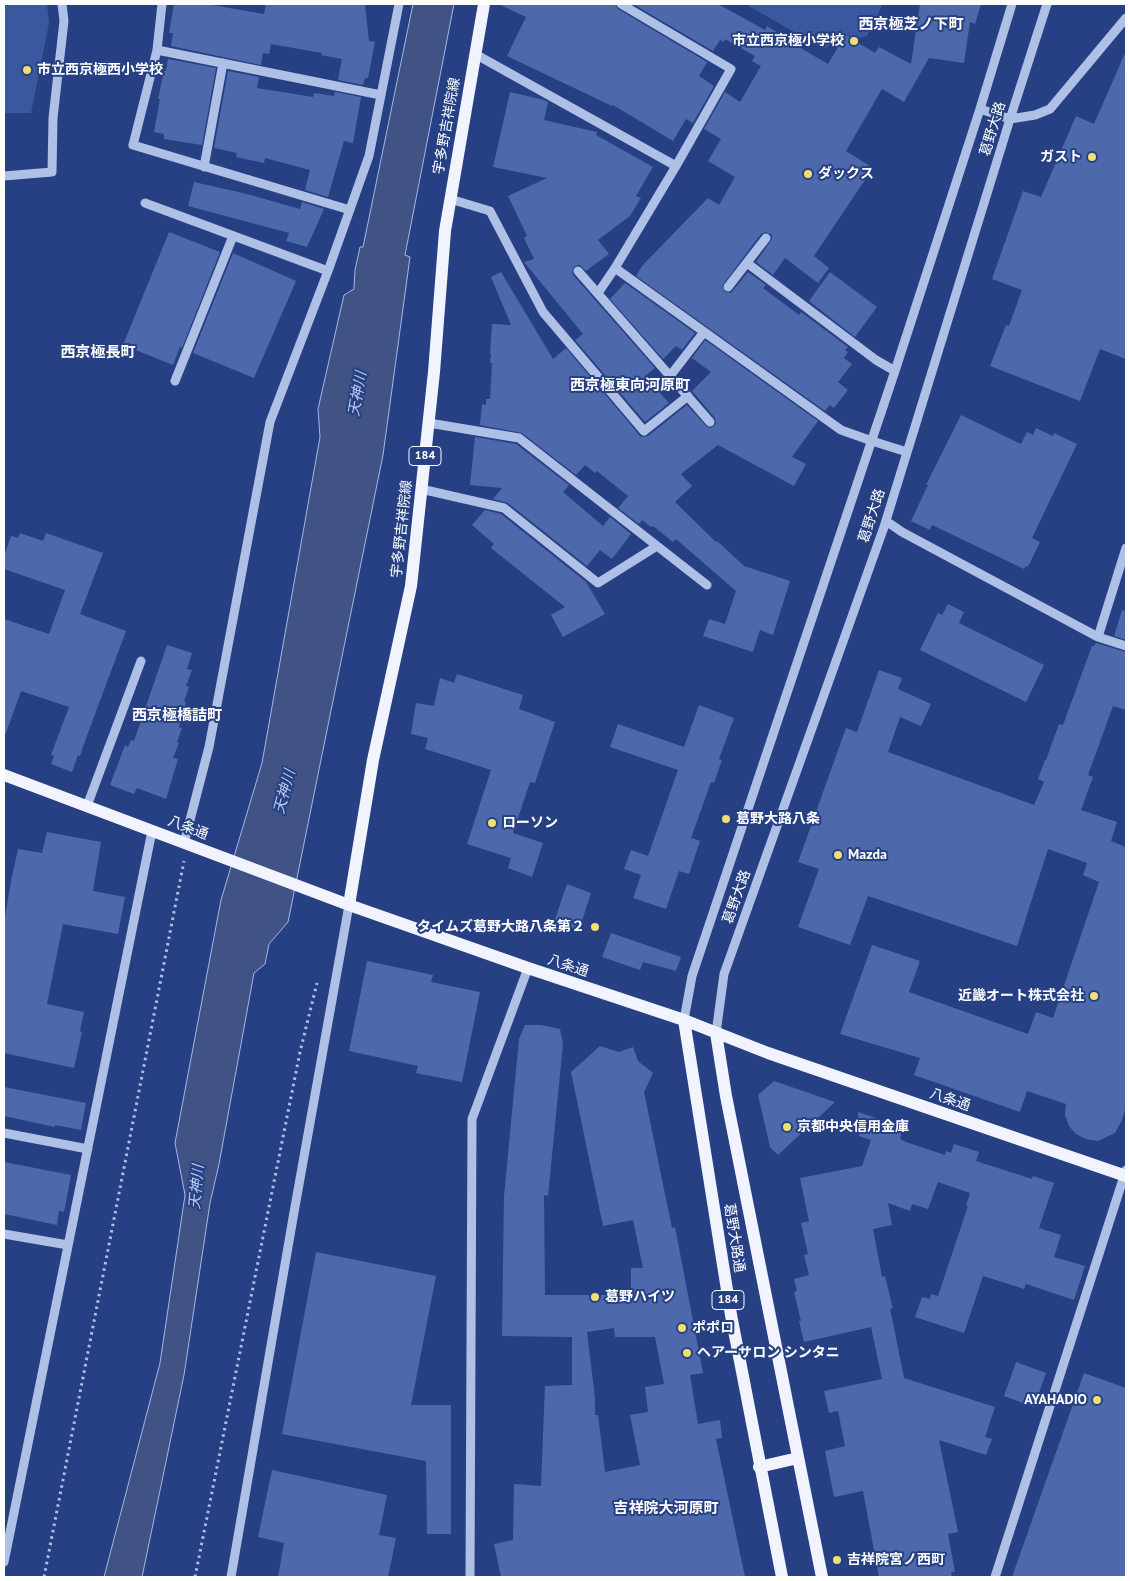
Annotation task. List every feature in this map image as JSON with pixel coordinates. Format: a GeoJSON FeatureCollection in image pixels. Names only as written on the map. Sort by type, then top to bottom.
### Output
{"type":"FeatureCollection","features":[{"type":"Feature","properties":{"kind":"main road","name":"宇多野吉祥院線"},"geometry":{"type":"LineString","coordinates":[[349,905],[373,760],[411,586],[434,372],[445,232],[484,4]]}},
{"type":"Feature","properties":{"kind":"main road","name":"八条通"},"geometry":{"type":"LineString","coordinates":[[4,775],[349,905],[684,1020],[768,1053],[1126,1174]]}},
{"type":"Feature","properties":{"kind":"main road","name":"葛野大路通"},"geometry":{"type":"LineString","coordinates":[[684,1020],[730,1315],[782,1577]]}},
{"type":"Feature","properties":{"kind":"main road","name":"葛野大路通"},"geometry":{"type":"LineString","coordinates":[[716,1033],[726,1096],[822,1577]]}},
{"type":"Feature","properties":{"kind":"main road"},"geometry":{"type":"LineString","coordinates":[[759,1467],[798,1458]]}},
{"type":"Feature","properties":{"kind":"street"},"geometry":{"type":"LineString","coordinates":[[4,176],[52,172],[53,118],[64,21],[62,4]]}},
{"type":"Feature","properties":{"kind":"street"},"geometry":{"type":"LineString","coordinates":[[162,4],[157,50],[133,145],[350,210]]}},
{"type":"Feature","properties":{"kind":"street"},"geometry":{"type":"LineString","coordinates":[[184,843],[209,747],[270,422],[369,156],[399,4]]}},
{"type":"Feature","properties":{"kind":"street"},"geometry":{"type":"LineString","coordinates":[[598,293],[676,166],[731,69],[621,4]]}},
{"type":"Feature","properties":{"kind":"street","name":"葛野大路"},"geometry":{"type":"LineString","coordinates":[[684,1020],[692,976],[872,441],[980,109],[1012,4]]}},
{"type":"Feature","properties":{"kind":"street","name":"葛野大路"},"geometry":{"type":"LineString","coordinates":[[716,1033],[724,974],[886,521],[1047,4]]}},
{"type":"Feature","properties":{"kind":"street"},"geometry":{"type":"LineString","coordinates":[[980,109],[1010,119],[1035,115],[1050,109],[1126,18]]}},
{"type":"Feature","properties":{"kind":"street"},"geometry":{"type":"LineString","coordinates":[[157,50],[382,95]]}},
{"type":"Feature","properties":{"kind":"street"},"geometry":{"type":"LineString","coordinates":[[475,54],[676,166]]}},
{"type":"Feature","properties":{"kind":"street"},"geometry":{"type":"LineString","coordinates":[[204,167],[223,63]]}},
{"type":"Feature","properties":{"kind":"street"},"geometry":{"type":"LineString","coordinates":[[450,199],[490,211],[543,312],[644,431],[688,396]]}},
{"type":"Feature","properties":{"kind":"street"},"geometry":{"type":"LineString","coordinates":[[145,203],[328,270]]}},
{"type":"Feature","properties":{"kind":"street"},"geometry":{"type":"LineString","coordinates":[[174,380],[233,236]]}},
{"type":"Feature","properties":{"kind":"street"},"geometry":{"type":"LineString","coordinates":[[728,287],[766,238]]}},
{"type":"Feature","properties":{"kind":"street"},"geometry":{"type":"LineString","coordinates":[[747,263],[876,360],[895,371]]}},
{"type":"Feature","properties":{"kind":"street"},"geometry":{"type":"LineString","coordinates":[[615,268],[841,430],[907,452]]}},
{"type":"Feature","properties":{"kind":"street"},"geometry":{"type":"LineString","coordinates":[[578,271],[710,422]]}},
{"type":"Feature","properties":{"kind":"street"},"geometry":{"type":"LineString","coordinates":[[670,376],[704,332]]}},
{"type":"Feature","properties":{"kind":"street"},"geometry":{"type":"LineString","coordinates":[[429,424],[519,438],[707,585]]}},
{"type":"Feature","properties":{"kind":"street"},"geometry":{"type":"LineString","coordinates":[[421,489],[504,508],[598,583],[658,546]]}},
{"type":"Feature","properties":{"kind":"street"},"geometry":{"type":"LineString","coordinates":[[886,521],[902,532],[1098,637],[1126,646]]}},
{"type":"Feature","properties":{"kind":"street"},"geometry":{"type":"LineString","coordinates":[[1098,637],[1126,548]]}},
{"type":"Feature","properties":{"kind":"street"},"geometry":{"type":"LineString","coordinates":[[87,806],[141,661]]}},
{"type":"Feature","properties":{"kind":"street"},"geometry":{"type":"LineString","coordinates":[[4,1562],[152,831]]}},
{"type":"Feature","properties":{"kind":"street"},"geometry":{"type":"LineString","coordinates":[[232,1577],[349,905]]}},
{"type":"Feature","properties":{"kind":"street"},"geometry":{"type":"LineString","coordinates":[[470,1577],[472,1119],[528,968]]}},
{"type":"Feature","properties":{"kind":"street"},"geometry":{"type":"LineString","coordinates":[[4,1133],[88,1149]]}},
{"type":"Feature","properties":{"kind":"street"},"geometry":{"type":"LineString","coordinates":[[995,1577],[1126,1174]]}},
{"type":"Feature","properties":{"kind":"street"},"geometry":{"type":"LineString","coordinates":[[4,1234],[68,1246]]}},
{"type":"Feature","properties":{"kind":"path"},"geometry":{"type":"LineString","coordinates":[[44,1577],[184,860],[184,843]]}},
{"type":"Feature","properties":{"kind":"path"},"geometry":{"type":"LineString","coordinates":[[195,1577],[300,1052],[318,978]]}},
{"type":"Feature","properties":{"kind":"shaded area"},"geometry":{"type":"Polygon","coordinates":[[[4,4],[47,4],[49,23],[31,113],[4,113],[4,4]]]}},
{"type":"Feature","properties":{"kind":"shaded area"},"geometry":{"type":"Polygon","coordinates":[[[745,4],[883,4],[867,36],[852,40],[845,36],[824,49],[745,4]]]}},
{"type":"Feature","properties":{"kind":"water","name":"天神川"},"geometry":{"type":"Polygon","coordinates":[[[413,4],[454,4],[405,255],[410,257],[383,455],[288,922],[269,944],[265,964],[254,973],[219,1164],[210,1203],[184,1375],[142,1577],[104,1577],[160,1363],[185,1195],[175,1143],[221,900],[262,763],[320,437],[318,409],[344,295],[354,289],[355,270],[360,247],[363,247],[413,4]]]}},
{"type":"Feature","properties":{"kind":"building"},"geometry":{"type":"Polygon","coordinates":[[[174,4],[206,4],[264,14],[266,4],[365,4],[369,41],[375,42],[368,78],[365,78],[363,85],[338,80],[342,59],[321,55],[322,53],[271,44],[269,54],[263,53],[261,65],[171,46],[173,33],[169,33],[174,4]]]}},
{"type":"Feature","properties":{"kind":"building"},"geometry":{"type":"Polygon","coordinates":[[[498,4],[615,4],[618,9],[707,62],[699,76],[714,86],[693,123],[686,119],[673,141],[613,105],[507,56],[526,17],[498,4]]]}},
{"type":"Feature","properties":{"kind":"building"},"geometry":{"type":"Polygon","coordinates":[[[633,4],[718,4],[765,30],[767,26],[785,39],[828,64],[845,35],[875,53],[879,47],[911,64],[920,4],[981,4],[975,24],[970,22],[964,63],[929,58],[904,102],[882,89],[846,151],[873,168],[814,256],[829,268],[818,283],[785,258],[773,275],[756,262],[772,239],[772,235],[766,232],[761,234],[722,286],[725,292],[731,293],[748,272],[766,285],[763,288],[799,315],[801,312],[848,347],[845,350],[848,352],[844,358],[852,364],[838,382],[848,390],[834,408],[830,405],[825,411],[636,276],[642,266],[708,198],[719,205],[735,177],[708,161],[721,139],[704,129],[725,92],[740,102],[761,66],[752,61],[755,56],[725,39],[724,42],[720,40],[713,51],[633,4]]]}},
{"type":"Feature","properties":{"kind":"building"},"geometry":{"type":"Polygon","coordinates":[[[1126,51],[1126,359],[1100,349],[1080,401],[990,366],[1006,325],[1009,326],[1022,290],[992,279],[1023,191],[1041,197],[1076,116],[1094,124],[1126,51]]]}},
{"type":"Feature","properties":{"kind":"building"},"geometry":{"type":"Polygon","coordinates":[[[168,59],[216,68],[202,145],[164,139],[164,134],[154,132],[160,99],[158,99],[168,59]]]}},
{"type":"Feature","properties":{"kind":"building"},"geometry":{"type":"Polygon","coordinates":[[[228,71],[259,77],[257,88],[313,97],[314,93],[334,96],[335,92],[361,97],[353,143],[344,141],[328,197],[305,190],[310,170],[265,158],[264,163],[236,157],[237,153],[214,148],[228,71]]]}},
{"type":"Feature","properties":{"kind":"building"},"geometry":{"type":"Polygon","coordinates":[[[510,92],[548,102],[544,120],[597,132],[596,135],[653,167],[636,196],[641,198],[630,216],[598,240],[609,254],[586,271],[580,265],[577,265],[572,272],[655,368],[645,376],[669,403],[645,422],[575,340],[583,334],[524,262],[534,259],[524,238],[527,236],[508,196],[547,178],[493,167],[510,92]]]}},
{"type":"Feature","properties":{"kind":"building"},"geometry":{"type":"Polygon","coordinates":[[[194,182],[300,209],[302,202],[324,209],[307,247],[286,241],[289,233],[188,206],[194,182]]]}},
{"type":"Feature","properties":{"kind":"building"},"geometry":{"type":"Polygon","coordinates":[[[169,232],[220,252],[182,348],[180,347],[173,365],[123,345],[169,232]]]}},
{"type":"Feature","properties":{"kind":"building"},"geometry":{"type":"Polygon","coordinates":[[[233,253],[296,281],[254,378],[193,353],[233,253]]]}},
{"type":"Feature","properties":{"kind":"building"},"geometry":{"type":"Polygon","coordinates":[[[501,272],[553,359],[566,348],[641,437],[648,436],[687,405],[706,426],[711,428],[716,424],[715,418],[692,391],[711,372],[692,358],[705,340],[818,421],[792,457],[806,464],[794,486],[718,445],[681,474],[692,486],[675,502],[744,566],[790,581],[773,635],[760,630],[753,652],[703,636],[709,619],[725,624],[736,591],[676,539],[673,542],[642,520],[639,524],[618,508],[628,496],[597,471],[595,473],[585,465],[576,475],[522,433],[480,425],[482,404],[486,405],[486,399],[490,399],[492,324],[511,325],[491,277],[501,272]]]}},
{"type":"Feature","properties":{"kind":"building"},"geometry":{"type":"Polygon","coordinates":[[[830,272],[877,307],[855,337],[809,301],[830,272]]]}},
{"type":"Feature","properties":{"kind":"building"},"geometry":{"type":"Polygon","coordinates":[[[625,283],[695,333],[682,350],[676,346],[663,359],[610,299],[625,283]]]}},
{"type":"Feature","properties":{"kind":"building"},"geometry":{"type":"Polygon","coordinates":[[[961,415],[1021,444],[1027,432],[1033,435],[1036,428],[1053,436],[1054,433],[1077,444],[1032,538],[1040,542],[1028,567],[1026,566],[1024,569],[932,525],[930,530],[911,521],[928,485],[926,485],[961,415]]]}},
{"type":"Feature","properties":{"kind":"building"},"geometry":{"type":"Polygon","coordinates":[[[475,437],[516,444],[569,485],[563,492],[603,526],[610,517],[631,534],[612,559],[600,550],[587,566],[508,503],[493,499],[502,488],[470,485],[475,437]]]}},
{"type":"Feature","properties":{"kind":"building"},"geometry":{"type":"Polygon","coordinates":[[[485,510],[501,514],[586,582],[605,614],[563,637],[551,615],[565,607],[491,548],[494,544],[472,525],[485,510]]]}},
{"type":"Feature","properties":{"kind":"building"},"geometry":{"type":"Polygon","coordinates":[[[20,533],[43,541],[46,533],[103,553],[80,614],[126,631],[80,756],[78,755],[72,772],[51,764],[54,756],[51,755],[69,707],[21,691],[6,733],[4,733],[4,619],[49,634],[65,590],[4,569],[4,556],[11,536],[18,538],[20,533]]]}},
{"type":"Feature","properties":{"kind":"building"},"geometry":{"type":"Polygon","coordinates":[[[948,604],[964,612],[959,623],[1044,665],[1026,702],[920,650],[938,613],[942,615],[948,604]]]}},
{"type":"Feature","properties":{"kind":"building"},"geometry":{"type":"Polygon","coordinates":[[[1122,610],[1126,611],[1126,640],[1114,636],[1122,610]]]}},
{"type":"Feature","properties":{"kind":"building"},"geometry":{"type":"Polygon","coordinates":[[[1096,643],[1126,652],[1126,710],[1113,706],[1088,775],[1093,777],[1081,810],[1117,822],[1111,841],[1126,847],[1126,1107],[1115,1133],[1098,1141],[1086,1139],[1076,1134],[1069,1126],[1065,1115],[1066,1104],[1027,1091],[1020,1112],[914,1075],[920,1058],[840,1034],[872,945],[920,961],[909,992],[1028,1034],[1036,1012],[1053,1018],[1099,882],[1083,875],[1087,863],[1048,849],[1017,946],[868,896],[850,945],[798,927],[819,869],[798,862],[846,728],[857,732],[879,670],[902,678],[898,689],[931,704],[921,726],[900,717],[888,752],[1034,805],[1044,782],[1038,779],[1045,760],[1059,724],[1063,725],[1092,646],[1096,643]]]}},
{"type":"Feature","properties":{"kind":"building"},"geometry":{"type":"Polygon","coordinates":[[[167,645],[192,653],[187,669],[192,670],[186,686],[189,687],[179,727],[182,728],[177,742],[179,743],[173,758],[178,759],[166,799],[137,788],[134,794],[110,785],[125,745],[128,747],[131,740],[134,741],[167,645]]]}},
{"type":"Feature","properties":{"kind":"building"},"geometry":{"type":"Polygon","coordinates":[[[457,674],[523,695],[519,709],[555,722],[535,783],[530,782],[513,833],[543,843],[532,877],[508,868],[511,858],[467,844],[491,770],[425,749],[428,738],[411,734],[416,703],[434,706],[440,678],[454,683],[457,674]]]}},
{"type":"Feature","properties":{"kind":"building"},"geometry":{"type":"Polygon","coordinates":[[[699,705],[734,718],[719,759],[722,760],[714,783],[711,782],[691,838],[700,841],[689,874],[679,871],[666,909],[633,898],[641,875],[624,869],[631,850],[648,856],[678,770],[610,747],[618,724],[684,747],[699,705]]]}},
{"type":"Feature","properties":{"kind":"building"},"geometry":{"type":"Polygon","coordinates":[[[47,832],[101,842],[93,891],[125,897],[118,934],[63,924],[47,1004],[84,1012],[80,1031],[82,1032],[74,1068],[4,1053],[4,922],[12,876],[18,849],[42,853],[47,832]]]}},
{"type":"Feature","properties":{"kind":"building"},"geometry":{"type":"Polygon","coordinates":[[[567,884],[591,893],[579,930],[554,922],[567,884]]]}},
{"type":"Feature","properties":{"kind":"building"},"geometry":{"type":"Polygon","coordinates":[[[611,933],[681,957],[676,971],[643,962],[640,970],[602,957],[611,933]]]}},
{"type":"Feature","properties":{"kind":"building"},"geometry":{"type":"Polygon","coordinates":[[[367,961],[433,975],[431,982],[480,992],[462,1082],[416,1073],[418,1066],[349,1051],[367,961]]]}},
{"type":"Feature","properties":{"kind":"building"},"geometry":{"type":"Polygon","coordinates":[[[525,1025],[541,1025],[560,1029],[563,1044],[548,1196],[544,1195],[545,1295],[631,1295],[631,1268],[643,1268],[633,1220],[603,1226],[571,1072],[600,1046],[619,1052],[633,1047],[638,1061],[653,1073],[644,1092],[672,1228],[675,1227],[703,1373],[690,1375],[698,1424],[720,1420],[722,1438],[716,1439],[745,1577],[501,1577],[494,1544],[513,1540],[514,1484],[541,1486],[545,1386],[572,1385],[572,1337],[502,1336],[504,1196],[519,1039],[525,1025]],[[614,1328],[587,1332],[595,1398],[595,1415],[598,1415],[605,1472],[640,1465],[630,1415],[648,1412],[645,1387],[664,1384],[655,1337],[615,1337],[614,1328]]]}},
{"type":"Feature","properties":{"kind":"building","name":"京都中央信用金庫"},"geometry":{"type":"Polygon","coordinates":[[[774,1081],[835,1102],[778,1155],[770,1147],[758,1095],[774,1081]]]}},
{"type":"Feature","properties":{"kind":"building"},"geometry":{"type":"Polygon","coordinates":[[[4,1087],[86,1103],[81,1130],[55,1125],[55,1127],[4,1116],[4,1087]]]}},
{"type":"Feature","properties":{"kind":"building"},"geometry":{"type":"Polygon","coordinates":[[[858,1112],[903,1127],[900,1139],[906,1142],[945,1155],[946,1151],[951,1153],[954,1144],[979,1152],[976,1161],[1032,1179],[1033,1176],[1054,1183],[1039,1228],[1061,1235],[1054,1257],[1085,1266],[1074,1300],[1026,1284],[1024,1289],[983,1276],[964,1333],[915,1317],[922,1297],[930,1299],[931,1294],[938,1296],[968,1206],[966,1206],[970,1193],[938,1182],[928,1209],[912,1204],[910,1211],[888,1203],[892,1225],[873,1229],[882,1277],[885,1276],[893,1309],[890,1308],[904,1378],[995,1407],[985,1437],[992,1439],[986,1455],[939,1440],[958,1532],[948,1534],[955,1572],[951,1572],[952,1577],[879,1577],[863,1491],[834,1497],[825,1451],[845,1446],[838,1411],[829,1413],[824,1391],[882,1379],[871,1327],[804,1342],[794,1292],[797,1291],[794,1279],[809,1275],[804,1255],[808,1254],[801,1223],[809,1221],[800,1178],[862,1166],[871,1140],[859,1136],[858,1112]]]}},
{"type":"Feature","properties":{"kind":"building"},"geometry":{"type":"Polygon","coordinates":[[[4,1162],[71,1175],[64,1212],[59,1211],[57,1225],[4,1214],[4,1162]]]}},
{"type":"Feature","properties":{"kind":"building"},"geometry":{"type":"Polygon","coordinates":[[[316,1252],[436,1276],[411,1405],[451,1405],[451,1534],[427,1534],[426,1461],[282,1434],[316,1252]]]}},
{"type":"Feature","properties":{"kind":"building"},"geometry":{"type":"Polygon","coordinates":[[[1016,1362],[1046,1373],[1034,1407],[1004,1396],[1016,1362]]]}},
{"type":"Feature","properties":{"kind":"building","name":"AYAHADIO"},"geometry":{"type":"Polygon","coordinates":[[[1084,1373],[1126,1388],[1126,1577],[1012,1577],[1084,1373]]]}},
{"type":"Feature","properties":{"kind":"building"},"geometry":{"type":"Polygon","coordinates":[[[272,1470],[387,1495],[379,1535],[396,1538],[388,1577],[278,1577],[284,1543],[258,1537],[272,1470]]]}},
{"type":"Feature","properties":{"kind":"place","name":"市立西京極小学校"},"geometry":{"type":"Point","coordinates":[854,41]}},
{"type":"Feature","properties":{"kind":"place","name":"市立西京極西小学校"},"geometry":{"type":"Point","coordinates":[27,70]}},
{"type":"Feature","properties":{"kind":"place","name":"ガスト"},"geometry":{"type":"Point","coordinates":[1092,157]}},
{"type":"Feature","properties":{"kind":"place","name":"ダックス"},"geometry":{"type":"Point","coordinates":[808,174]}},
{"type":"Feature","properties":{"kind":"place","name":"葛野大路八条"},"geometry":{"type":"Point","coordinates":[726,819]}},
{"type":"Feature","properties":{"kind":"place","name":"ローソン"},"geometry":{"type":"Point","coordinates":[492,823]}},
{"type":"Feature","properties":{"kind":"place","name":"Mazda"},"geometry":{"type":"Point","coordinates":[838,855]}},
{"type":"Feature","properties":{"kind":"place","name":"タイムズ葛野大路八条第２"},"geometry":{"type":"Point","coordinates":[595,927]}},
{"type":"Feature","properties":{"kind":"place","name":"近畿オート株式会社"},"geometry":{"type":"Point","coordinates":[1094,996]}},
{"type":"Feature","properties":{"kind":"place","name":"京都中央信用金庫"},"geometry":{"type":"Point","coordinates":[787,1127]}},
{"type":"Feature","properties":{"kind":"place","name":"葛野ハイツ"},"geometry":{"type":"Point","coordinates":[595,1297]}},
{"type":"Feature","properties":{"kind":"place","name":"ポポロ"},"geometry":{"type":"Point","coordinates":[682,1328]}},
{"type":"Feature","properties":{"kind":"place","name":"ヘアーサロン シンタニ"},"geometry":{"type":"Point","coordinates":[687,1353]}},
{"type":"Feature","properties":{"kind":"place","name":"AYAHADIO"},"geometry":{"type":"Point","coordinates":[1097,1400]}},
{"type":"Feature","properties":{"kind":"place","name":"吉祥院宮ノ西町"},"geometry":{"type":"Point","coordinates":[837,1560]}},
{"type":"Feature","properties":{"kind":"district","name":"西京極芝ノ下町"},"geometry":{"type":"Point","coordinates":[911,25]}},
{"type":"Feature","properties":{"kind":"district","name":"西京極長町"},"geometry":{"type":"Point","coordinates":[98,353]}},
{"type":"Feature","properties":{"kind":"district","name":"西京極東向河原町"},"geometry":{"type":"Point","coordinates":[630,386]}},
{"type":"Feature","properties":{"kind":"district","name":"西京極橋詰町"},"geometry":{"type":"Point","coordinates":[177,716]}},
{"type":"Feature","properties":{"kind":"district","name":"吉祥院大河原町"},"geometry":{"type":"Point","coordinates":[666,1509]}}]}
